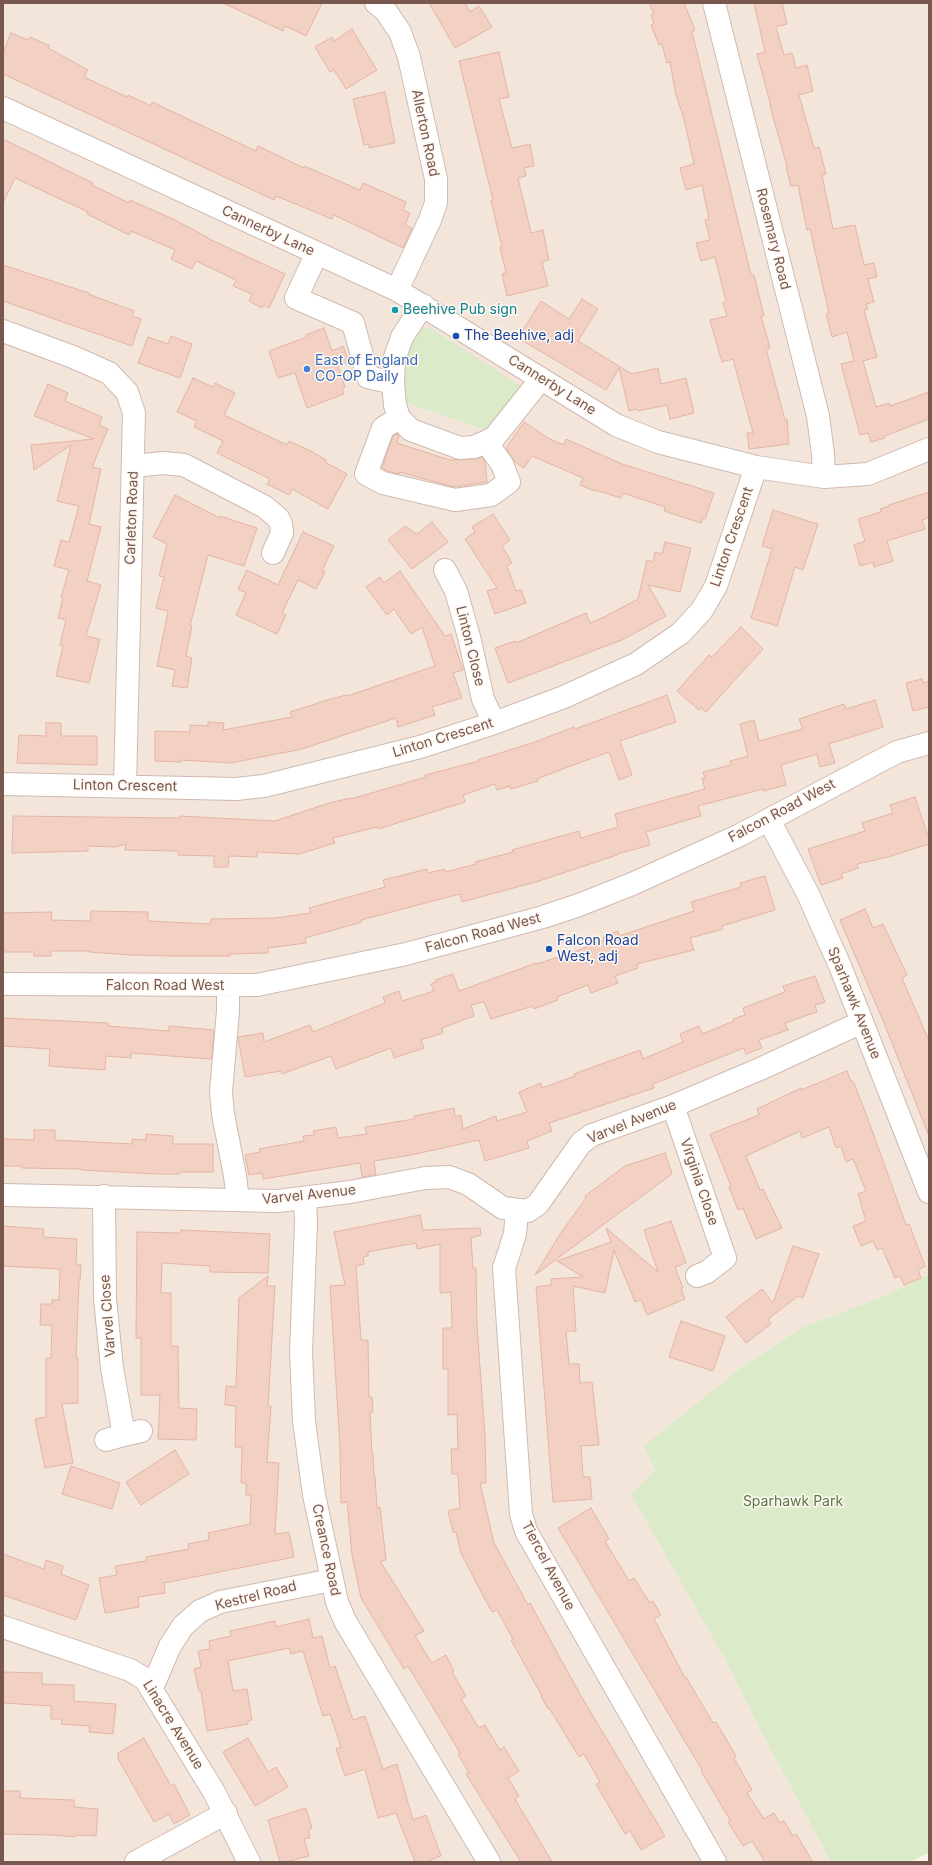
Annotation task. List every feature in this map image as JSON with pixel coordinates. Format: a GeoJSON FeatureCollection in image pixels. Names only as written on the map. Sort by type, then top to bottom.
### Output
{"type":"FeatureCollection","features":[{"type":"Feature","properties":{"kind":"street","name":"Allerton Road"},"geometry":{"type":"LineString","coordinates":[[376,3],[385,10],[400,32],[409,57],[436,179],[436,203],[430,220],[397,290]]}},
{"type":"Feature","properties":{"kind":"street","name":"Rosemary Road"},"geometry":{"type":"LineString","coordinates":[[714,3],[818,416],[824,454],[824,477]]}},
{"type":"Feature","properties":{"kind":"street","name":"Cannerby Lane"},"geometry":{"type":"LineString","coordinates":[[3,108],[397,290],[616,425],[658,442],[756,467],[824,477],[868,474],[929,449]]}},
{"type":"Feature","properties":{"kind":"street"},"geometry":{"type":"LineString","coordinates":[[317,253],[296,298],[353,324],[368,377],[393,383]]}},
{"type":"Feature","properties":{"kind":"street"},"geometry":{"type":"LineString","coordinates":[[422,305],[402,337],[394,360],[393,383],[395,405],[399,418],[411,430],[460,448],[474,447],[494,438],[540,378]]}},
{"type":"Feature","properties":{"kind":"street","name":"Carleton Road"},"geometry":{"type":"LineString","coordinates":[[3,331],[73,357],[109,373],[127,392],[134,413],[134,466],[125,786]]}},
{"type":"Feature","properties":{"kind":"street"},"geometry":{"type":"LineString","coordinates":[[399,418],[383,428],[366,474],[383,483],[455,500],[491,495],[509,482],[502,464],[486,442]]}},
{"type":"Feature","properties":{"kind":"street"},"geometry":{"type":"LineString","coordinates":[[134,466],[163,463],[184,465],[265,507],[278,518],[288,523],[273,554]]}},
{"type":"Feature","properties":{"kind":"street","name":"Linton Crescent"},"geometry":{"type":"LineString","coordinates":[[3,784],[236,789],[264,786],[420,746],[494,723],[564,697],[636,664],[681,633],[702,610],[716,586],[756,467]]}},
{"type":"Feature","properties":{"kind":"street","name":"Linton Close"},"geometry":{"type":"LineString","coordinates":[[445,570],[456,591],[484,699],[494,723]]}},
{"type":"Feature","properties":{"kind":"street","name":"Falcon Road West"},"geometry":{"type":"LineString","coordinates":[[3,984],[257,985],[406,954],[543,917],[579,905],[632,884],[770,820],[897,752],[929,743]]}},
{"type":"Feature","properties":{"kind":"street","name":"Sparhawk Avenue"},"geometry":{"type":"LineString","coordinates":[[770,820],[808,894],[840,966],[929,1192]]}},
{"type":"Feature","properties":{"kind":"street"},"geometry":{"type":"LineString","coordinates":[[228,986],[228,1011],[221,1092],[223,1114],[238,1200]]}},
{"type":"Feature","properties":{"kind":"street","name":"Varvel Avenue"},"geometry":{"type":"LineString","coordinates":[[3,1195],[104,1196],[278,1201],[350,1192],[425,1178],[449,1177],[468,1184],[503,1208],[517,1211],[528,1211],[538,1204],[581,1143],[592,1135],[673,1106],[760,1069],[862,1022]]}},
{"type":"Feature","properties":{"kind":"street","name":"Virginia Close"},"geometry":{"type":"LineString","coordinates":[[673,1106],[730,1256],[707,1272],[697,1276]]}},
{"type":"Feature","properties":{"kind":"street","name":"Varvel Close"},"geometry":{"type":"LineString","coordinates":[[104,1196],[105,1299],[112,1368],[123,1435]]}},
{"type":"Feature","properties":{"kind":"street","name":"Creance Road"},"geometry":{"type":"LineString","coordinates":[[305,1198],[306,1223],[301,1352],[304,1421],[314,1495],[337,1602],[345,1621],[489,1862]]}},
{"type":"Feature","properties":{"kind":"street","name":"Tiercel Avenue"},"geometry":{"type":"LineString","coordinates":[[517,1211],[515,1234],[504,1268],[521,1514],[530,1538],[715,1862]]}},
{"type":"Feature","properties":{"kind":"street","name":"Kestrel Road"},"geometry":{"type":"LineString","coordinates":[[152,1688],[170,1646],[183,1626],[200,1611],[220,1602],[332,1580]]}},
{"type":"Feature","properties":{"kind":"street","name":"Linacre Avenue"},"geometry":{"type":"LineString","coordinates":[[3,1627],[130,1670],[145,1679],[152,1688],[226,1813],[249,1862]]}},
{"type":"Feature","properties":{"kind":"street"},"geometry":{"type":"LineString","coordinates":[[136,1862],[226,1813]]}},
{"type":"Feature","properties":{"kind":"shaded area"},"geometry":{"type":"Polygon","coordinates":[[[3,3],[929,3],[929,1274],[887,1295],[803,1327],[743,1366],[645,1446],[724,1657],[765,1739],[831,1862],[3,1862],[3,3]]]}},
{"type":"Feature","properties":{"kind":"green space"},"geometry":{"type":"Polygon","coordinates":[[[423,328],[430,328],[521,386],[522,390],[489,431],[406,403],[402,365],[413,334],[423,328]]]}},
{"type":"Feature","properties":{"kind":"green space","name":"Sparhawk Park"},"geometry":{"type":"Polygon","coordinates":[[[929,1274],[929,1853],[909,1862],[831,1862],[765,1739],[724,1657],[631,1494],[655,1471],[644,1446],[743,1366],[803,1327],[887,1295],[929,1274]]]}},
{"type":"Feature","properties":{"kind":"building"},"geometry":{"type":"Polygon","coordinates":[[[223,3],[322,3],[306,36],[285,26],[283,31],[223,3]]]}},
{"type":"Feature","properties":{"kind":"building"},"geometry":{"type":"Polygon","coordinates":[[[429,3],[465,3],[470,12],[479,6],[492,27],[455,48],[429,3]]]}},
{"type":"Feature","properties":{"kind":"building"},"geometry":{"type":"Polygon","coordinates":[[[649,3],[684,3],[695,30],[692,32],[751,275],[754,275],[764,316],[761,316],[770,348],[766,349],[785,420],[787,419],[789,444],[749,449],[747,433],[753,433],[733,359],[722,362],[710,320],[727,316],[723,303],[726,301],[715,257],[701,261],[696,243],[710,240],[705,220],[709,219],[702,185],[686,190],[680,168],[694,164],[684,119],[676,95],[670,62],[667,63],[662,44],[659,45],[651,25],[654,23],[651,15],[654,14],[649,3]]]}},
{"type":"Feature","properties":{"kind":"building"},"geometry":{"type":"Polygon","coordinates":[[[754,3],[782,3],[787,24],[776,27],[784,55],[792,53],[796,68],[807,65],[813,91],[799,95],[814,148],[819,147],[826,174],[822,175],[833,229],[855,225],[864,265],[874,263],[877,277],[868,279],[874,302],[866,304],[868,309],[864,310],[877,357],[863,361],[876,407],[889,403],[890,406],[929,392],[929,419],[885,436],[885,438],[871,442],[868,433],[860,435],[841,364],[854,361],[847,332],[832,337],[826,314],[829,313],[810,229],[807,230],[798,185],[791,186],[757,54],[765,52],[754,3]]]}},
{"type":"Feature","properties":{"kind":"building"},"geometry":{"type":"Polygon","coordinates":[[[352,29],[377,70],[346,89],[334,70],[330,72],[315,47],[332,37],[334,41],[352,29]]]}},
{"type":"Feature","properties":{"kind":"building"},"geometry":{"type":"Polygon","coordinates":[[[11,33],[28,40],[30,37],[50,46],[48,48],[88,70],[84,77],[127,97],[128,95],[151,106],[152,102],[256,151],[258,146],[304,168],[304,166],[360,190],[363,183],[406,202],[403,210],[410,213],[405,225],[412,228],[403,248],[334,215],[332,219],[276,196],[274,200],[3,74],[3,52],[11,33]]]}},
{"type":"Feature","properties":{"kind":"building"},"geometry":{"type":"Polygon","coordinates":[[[499,52],[509,97],[499,99],[512,148],[530,144],[534,166],[524,168],[526,176],[518,178],[531,233],[543,230],[549,260],[542,262],[548,286],[507,296],[502,274],[506,273],[500,247],[502,247],[491,201],[493,200],[459,61],[499,52]]]}},
{"type":"Feature","properties":{"kind":"building"},"geometry":{"type":"Polygon","coordinates":[[[385,92],[395,143],[369,148],[369,144],[364,145],[353,99],[385,92]]]}},
{"type":"Feature","properties":{"kind":"building"},"geometry":{"type":"Polygon","coordinates":[[[3,139],[93,183],[92,185],[129,203],[130,200],[171,218],[207,238],[285,274],[269,308],[264,305],[262,308],[249,301],[252,294],[233,286],[236,280],[196,261],[192,269],[171,259],[175,250],[131,231],[129,235],[87,214],[88,212],[15,178],[3,203],[3,139]]]}},
{"type":"Feature","properties":{"kind":"building"},"geometry":{"type":"Polygon","coordinates":[[[3,265],[89,293],[88,294],[134,311],[132,316],[141,319],[132,346],[3,301],[3,265]]]}},
{"type":"Feature","properties":{"kind":"building"},"geometry":{"type":"Polygon","coordinates":[[[582,299],[598,309],[578,341],[632,374],[658,368],[661,384],[686,378],[694,413],[670,419],[667,405],[638,411],[637,409],[629,411],[619,368],[606,390],[518,338],[541,301],[569,319],[582,299]]]}},
{"type":"Feature","properties":{"kind":"building","name":"East of England CO-OP Daily"},"geometry":{"type":"Polygon","coordinates":[[[324,328],[332,351],[343,346],[349,362],[338,366],[345,387],[342,388],[344,394],[307,408],[295,373],[278,378],[269,351],[307,337],[306,335],[324,328]]]}},
{"type":"Feature","properties":{"kind":"building"},"geometry":{"type":"Polygon","coordinates":[[[171,336],[192,344],[180,378],[138,363],[148,337],[168,344],[171,336]]]}},
{"type":"Feature","properties":{"kind":"building"},"geometry":{"type":"Polygon","coordinates":[[[193,378],[213,387],[215,383],[235,393],[224,415],[287,445],[289,441],[311,451],[326,460],[325,462],[347,474],[328,509],[292,489],[289,495],[267,484],[270,479],[217,453],[223,441],[194,427],[197,421],[177,412],[193,378]]]}},
{"type":"Feature","properties":{"kind":"building"},"geometry":{"type":"Polygon","coordinates":[[[48,384],[68,393],[65,401],[102,417],[99,425],[108,429],[92,467],[101,469],[89,524],[101,527],[87,581],[101,585],[86,636],[100,639],[89,683],[56,676],[63,646],[60,645],[66,620],[58,618],[63,598],[61,597],[69,570],[54,566],[61,540],[69,542],[79,506],[57,501],[71,445],[34,470],[31,445],[94,439],[34,416],[48,384]]]}},
{"type":"Feature","properties":{"kind":"building"},"geometry":{"type":"Polygon","coordinates":[[[524,422],[548,438],[564,445],[566,439],[622,464],[714,493],[705,519],[703,518],[701,523],[664,511],[665,507],[623,493],[621,498],[595,490],[594,491],[580,485],[583,478],[532,456],[524,468],[514,461],[506,448],[524,422]]]}},
{"type":"Feature","properties":{"kind":"building"},"geometry":{"type":"Polygon","coordinates":[[[397,434],[399,436],[397,443],[450,460],[475,459],[482,457],[485,462],[487,482],[454,487],[399,472],[399,474],[387,471],[382,468],[393,436],[397,434]]]}},
{"type":"Feature","properties":{"kind":"building"},"geometry":{"type":"Polygon","coordinates":[[[929,492],[929,517],[922,520],[925,529],[887,541],[893,561],[874,567],[873,562],[860,566],[854,545],[865,541],[858,519],[881,512],[880,509],[889,505],[929,492]]]}},
{"type":"Feature","properties":{"kind":"building"},"geometry":{"type":"Polygon","coordinates":[[[175,495],[220,518],[220,516],[257,528],[244,566],[208,555],[190,626],[192,626],[186,656],[192,658],[187,688],[172,686],[175,670],[157,666],[168,611],[156,608],[164,577],[159,576],[167,544],[153,537],[175,495]]]}},
{"type":"Feature","properties":{"kind":"building"},"geometry":{"type":"Polygon","coordinates":[[[773,510],[818,524],[803,570],[795,567],[777,626],[751,618],[772,549],[762,546],[773,510]]]}},
{"type":"Feature","properties":{"kind":"building"},"geometry":{"type":"Polygon","coordinates":[[[493,514],[510,540],[502,546],[512,563],[507,566],[516,591],[521,590],[526,603],[495,614],[487,591],[497,588],[465,539],[475,532],[472,527],[493,514]]]}},
{"type":"Feature","properties":{"kind":"building"},"geometry":{"type":"Polygon","coordinates":[[[432,522],[448,542],[412,569],[388,540],[405,526],[417,534],[432,522]]]}},
{"type":"Feature","properties":{"kind":"building"},"geometry":{"type":"Polygon","coordinates":[[[303,532],[334,546],[322,571],[325,572],[316,589],[298,580],[282,613],[286,615],[277,634],[236,615],[246,593],[238,589],[247,570],[278,585],[303,532]]]}},
{"type":"Feature","properties":{"kind":"building"},"geometry":{"type":"Polygon","coordinates":[[[665,542],[691,548],[680,592],[648,585],[666,616],[622,640],[508,683],[495,648],[515,641],[516,643],[586,613],[590,623],[638,599],[647,560],[653,562],[655,552],[662,554],[665,542]]]}},
{"type":"Feature","properties":{"kind":"building"},"geometry":{"type":"Polygon","coordinates":[[[400,571],[445,636],[451,634],[463,670],[453,673],[462,698],[432,707],[435,715],[398,727],[396,718],[302,749],[231,763],[181,760],[181,762],[155,761],[155,731],[190,732],[190,725],[208,726],[208,722],[224,723],[223,730],[292,717],[290,712],[327,700],[347,696],[435,666],[422,627],[411,634],[394,609],[387,615],[366,587],[380,577],[384,583],[400,571]]]}},
{"type":"Feature","properties":{"kind":"building"},"geometry":{"type":"Polygon","coordinates":[[[741,627],[763,649],[706,712],[701,708],[699,710],[677,691],[709,655],[712,657],[741,627]]]}},
{"type":"Feature","properties":{"kind":"building"},"geometry":{"type":"Polygon","coordinates":[[[922,679],[923,683],[929,681],[929,707],[913,711],[906,683],[922,679]]]}},
{"type":"Feature","properties":{"kind":"building"},"geometry":{"type":"Polygon","coordinates":[[[667,695],[676,722],[620,741],[632,775],[619,780],[609,752],[537,779],[538,781],[511,789],[510,786],[497,790],[495,784],[463,795],[465,802],[378,829],[377,827],[333,838],[335,843],[299,854],[257,852],[257,857],[229,856],[228,867],[214,867],[214,856],[178,855],[178,851],[125,850],[126,844],[115,847],[88,846],[88,851],[12,853],[13,816],[180,818],[180,816],[275,821],[326,804],[351,799],[426,777],[425,775],[479,761],[478,760],[535,742],[574,727],[575,729],[667,695]]]}},
{"type":"Feature","properties":{"kind":"building"},"geometry":{"type":"Polygon","coordinates":[[[875,700],[883,727],[829,744],[835,763],[820,767],[817,754],[781,765],[786,785],[764,791],[763,789],[698,806],[701,816],[646,832],[650,845],[617,854],[539,881],[462,902],[460,894],[361,920],[362,922],[305,938],[306,943],[268,948],[268,953],[230,954],[230,956],[173,956],[130,955],[89,951],[51,951],[51,956],[34,956],[34,952],[3,952],[3,913],[52,912],[51,920],[90,921],[91,911],[148,912],[148,921],[210,924],[211,919],[275,918],[311,913],[309,908],[385,887],[383,880],[427,869],[428,873],[445,869],[445,872],[513,852],[512,850],[579,831],[581,838],[618,827],[615,814],[705,789],[702,778],[705,778],[703,772],[731,765],[730,761],[748,756],[740,724],[754,720],[759,741],[803,729],[799,719],[844,704],[846,709],[875,700]]]}},
{"type":"Feature","properties":{"kind":"building"},"geometry":{"type":"Polygon","coordinates":[[[46,723],[61,723],[61,736],[97,736],[97,765],[17,763],[19,735],[46,736],[46,723]]]}},
{"type":"Feature","properties":{"kind":"building"},"geometry":{"type":"Polygon","coordinates":[[[915,797],[929,839],[929,844],[888,857],[857,864],[859,868],[841,874],[843,878],[821,885],[808,849],[865,831],[862,823],[893,813],[890,805],[915,797]]]}},
{"type":"Feature","properties":{"kind":"building"},"geometry":{"type":"Polygon","coordinates":[[[765,876],[775,910],[722,926],[723,929],[690,938],[694,950],[637,964],[638,968],[615,976],[618,983],[591,993],[588,985],[557,997],[558,1000],[534,1009],[533,1006],[491,1019],[484,1002],[471,1005],[474,1016],[442,1028],[443,1033],[421,1040],[424,1048],[394,1058],[391,1048],[336,1069],[331,1056],[282,1074],[281,1071],[245,1077],[238,1037],[263,1033],[264,1042],[310,1025],[313,1032],[385,1003],[383,997],[399,991],[402,1001],[434,991],[431,984],[436,982],[435,980],[453,974],[459,991],[536,963],[537,964],[576,951],[604,940],[603,937],[618,931],[619,936],[694,911],[691,902],[741,887],[740,883],[765,876]]]}},
{"type":"Feature","properties":{"kind":"building"},"geometry":{"type":"Polygon","coordinates":[[[865,909],[873,928],[883,924],[907,975],[902,978],[929,1041],[929,1136],[884,1023],[840,920],[865,909]]]}},
{"type":"Feature","properties":{"kind":"building"},"geometry":{"type":"Polygon","coordinates":[[[815,976],[825,1002],[815,1005],[817,1012],[785,1023],[788,1030],[759,1040],[762,1048],[746,1054],[744,1048],[653,1084],[654,1088],[549,1123],[552,1131],[527,1141],[529,1148],[485,1161],[479,1140],[411,1155],[374,1161],[376,1174],[362,1177],[360,1163],[263,1179],[262,1173],[249,1175],[245,1155],[260,1152],[259,1149],[304,1141],[303,1136],[315,1135],[313,1131],[336,1127],[338,1138],[367,1134],[365,1127],[414,1119],[414,1116],[454,1108],[455,1117],[461,1115],[463,1129],[496,1116],[497,1121],[527,1112],[519,1092],[541,1083],[542,1088],[575,1076],[574,1074],[640,1050],[643,1059],[683,1042],[680,1034],[699,1026],[702,1034],[734,1021],[733,1019],[745,1015],[743,1008],[785,992],[783,986],[815,976]]]}},
{"type":"Feature","properties":{"kind":"building"},"geometry":{"type":"Polygon","coordinates":[[[3,1018],[108,1023],[108,1026],[169,1031],[169,1026],[214,1030],[212,1057],[210,1059],[131,1053],[131,1058],[106,1056],[105,1070],[49,1066],[50,1049],[3,1046],[3,1018]]]}},
{"type":"Feature","properties":{"kind":"building"},"geometry":{"type":"Polygon","coordinates":[[[847,1071],[851,1082],[853,1081],[868,1119],[906,1225],[909,1224],[925,1266],[918,1270],[921,1278],[904,1285],[900,1276],[895,1278],[882,1248],[877,1250],[873,1241],[861,1246],[853,1226],[866,1221],[858,1194],[866,1191],[853,1159],[846,1162],[841,1146],[836,1148],[829,1127],[802,1138],[800,1131],[746,1156],[760,1190],[763,1189],[782,1228],[756,1239],[743,1208],[738,1210],[729,1187],[731,1186],[710,1134],[759,1115],[757,1109],[801,1088],[801,1090],[847,1071]]]}},
{"type":"Feature","properties":{"kind":"building"},"geometry":{"type":"Polygon","coordinates":[[[34,1130],[55,1130],[55,1140],[132,1144],[132,1139],[146,1140],[146,1134],[173,1136],[173,1144],[213,1144],[213,1172],[179,1172],[179,1174],[157,1174],[3,1166],[3,1139],[34,1140],[34,1130]]]}},
{"type":"Feature","properties":{"kind":"building"},"geometry":{"type":"Polygon","coordinates":[[[665,1153],[672,1174],[535,1275],[560,1234],[586,1198],[585,1196],[625,1166],[665,1153]]]}},
{"type":"Feature","properties":{"kind":"building"},"geometry":{"type":"Polygon","coordinates":[[[420,1215],[423,1230],[480,1228],[481,1235],[471,1238],[473,1268],[476,1268],[477,1326],[485,1436],[486,1483],[480,1483],[494,1543],[528,1605],[530,1603],[581,1696],[665,1836],[641,1850],[630,1831],[625,1834],[596,1784],[600,1782],[584,1754],[579,1757],[549,1708],[548,1709],[511,1640],[513,1639],[497,1610],[492,1612],[481,1592],[461,1553],[456,1532],[453,1532],[448,1511],[460,1508],[458,1474],[452,1474],[451,1449],[458,1449],[457,1414],[448,1415],[448,1369],[443,1369],[443,1328],[452,1328],[451,1292],[440,1293],[440,1244],[417,1249],[416,1243],[368,1252],[368,1256],[363,1257],[364,1264],[356,1266],[361,1340],[368,1340],[369,1397],[372,1397],[373,1412],[370,1412],[372,1453],[377,1508],[380,1507],[386,1560],[380,1561],[424,1631],[415,1636],[432,1663],[446,1655],[454,1671],[452,1672],[466,1696],[461,1699],[479,1728],[485,1725],[500,1750],[504,1747],[519,1771],[508,1778],[519,1796],[515,1799],[552,1862],[521,1862],[466,1774],[469,1773],[458,1754],[460,1753],[408,1666],[404,1669],[361,1598],[352,1555],[347,1502],[341,1503],[340,1446],[330,1286],[345,1285],[334,1232],[420,1215]]]}},
{"type":"Feature","properties":{"kind":"building"},"geometry":{"type":"Polygon","coordinates":[[[671,1221],[686,1263],[675,1267],[683,1288],[681,1289],[685,1299],[647,1315],[641,1300],[635,1302],[614,1250],[605,1293],[573,1286],[576,1331],[566,1331],[569,1364],[579,1364],[580,1383],[592,1382],[599,1445],[581,1446],[583,1477],[590,1477],[592,1499],[553,1502],[536,1287],[551,1285],[551,1279],[583,1277],[557,1261],[611,1242],[606,1228],[658,1272],[644,1230],[671,1221]]]}},
{"type":"Feature","properties":{"kind":"building"},"geometry":{"type":"Polygon","coordinates":[[[3,1226],[44,1229],[43,1237],[77,1239],[76,1265],[81,1265],[76,1358],[78,1358],[78,1403],[62,1404],[73,1463],[45,1468],[35,1419],[46,1417],[46,1358],[51,1358],[52,1325],[40,1325],[41,1304],[52,1304],[52,1300],[59,1300],[60,1269],[3,1266],[3,1226]]]}},
{"type":"Feature","properties":{"kind":"building"},"geometry":{"type":"Polygon","coordinates":[[[181,1230],[270,1234],[268,1273],[210,1272],[210,1266],[162,1263],[161,1293],[171,1293],[171,1346],[178,1346],[179,1408],[197,1409],[196,1440],[158,1439],[160,1395],[141,1395],[141,1338],[136,1338],[137,1232],[181,1233],[181,1230]]]}},
{"type":"Feature","properties":{"kind":"building"},"geometry":{"type":"Polygon","coordinates":[[[793,1246],[819,1254],[803,1298],[798,1296],[768,1319],[771,1324],[746,1343],[726,1317],[762,1289],[773,1303],[793,1246]]]}},
{"type":"Feature","properties":{"kind":"building"},"geometry":{"type":"Polygon","coordinates":[[[268,1276],[267,1286],[275,1286],[268,1406],[271,1406],[267,1462],[279,1463],[275,1534],[289,1532],[294,1557],[164,1583],[165,1593],[138,1597],[139,1607],[105,1613],[99,1578],[117,1575],[115,1566],[146,1561],[146,1557],[189,1549],[188,1544],[209,1540],[208,1533],[250,1524],[251,1495],[246,1495],[246,1483],[241,1483],[242,1447],[235,1447],[236,1406],[225,1405],[226,1386],[236,1387],[239,1298],[268,1276]]]}},
{"type":"Feature","properties":{"kind":"building"},"geometry":{"type":"Polygon","coordinates":[[[681,1321],[725,1336],[713,1371],[669,1357],[681,1321]]]}},
{"type":"Feature","properties":{"kind":"building"},"geometry":{"type":"Polygon","coordinates":[[[175,1450],[189,1474],[141,1505],[126,1482],[175,1450]]]}},
{"type":"Feature","properties":{"kind":"building"},"geometry":{"type":"Polygon","coordinates":[[[71,1466],[120,1483],[112,1509],[62,1494],[71,1466]]]}},
{"type":"Feature","properties":{"kind":"building"},"geometry":{"type":"Polygon","coordinates":[[[591,1508],[609,1539],[605,1541],[629,1581],[634,1578],[650,1603],[653,1601],[661,1615],[654,1619],[685,1678],[686,1677],[713,1723],[716,1722],[736,1756],[734,1758],[752,1790],[747,1793],[764,1819],[774,1813],[780,1823],[784,1821],[793,1836],[796,1834],[813,1862],[765,1862],[752,1841],[743,1846],[728,1822],[730,1820],[701,1771],[702,1770],[558,1528],[591,1508]]]}},
{"type":"Feature","properties":{"kind":"building"},"geometry":{"type":"Polygon","coordinates":[[[3,1554],[44,1569],[46,1560],[63,1566],[61,1574],[89,1585],[76,1620],[3,1595],[3,1554]]]}},
{"type":"Feature","properties":{"kind":"building"},"geometry":{"type":"Polygon","coordinates":[[[309,1619],[313,1638],[322,1636],[330,1668],[335,1666],[353,1720],[365,1716],[383,1769],[397,1764],[413,1820],[426,1815],[441,1856],[425,1862],[415,1862],[396,1813],[378,1818],[365,1769],[345,1776],[336,1749],[341,1747],[330,1714],[323,1716],[303,1651],[291,1654],[289,1648],[228,1661],[233,1691],[247,1689],[252,1720],[248,1721],[248,1724],[207,1731],[201,1691],[199,1691],[194,1669],[201,1667],[198,1651],[210,1649],[209,1641],[231,1636],[230,1631],[275,1621],[276,1627],[309,1619]]]}},
{"type":"Feature","properties":{"kind":"building"},"geometry":{"type":"Polygon","coordinates":[[[3,1672],[42,1673],[42,1684],[74,1685],[74,1701],[116,1704],[113,1734],[89,1732],[90,1726],[61,1724],[62,1719],[51,1719],[51,1706],[3,1703],[3,1672]]]}},
{"type":"Feature","properties":{"kind":"building"},"geometry":{"type":"Polygon","coordinates":[[[144,1738],[171,1786],[174,1784],[190,1815],[174,1824],[169,1814],[154,1822],[118,1759],[118,1753],[144,1738]]]}},
{"type":"Feature","properties":{"kind":"building"},"geometry":{"type":"Polygon","coordinates":[[[248,1738],[268,1772],[276,1767],[288,1787],[255,1806],[223,1752],[248,1738]]]}},
{"type":"Feature","properties":{"kind":"building"},"geometry":{"type":"Polygon","coordinates":[[[3,1791],[20,1791],[20,1798],[74,1800],[74,1807],[98,1809],[96,1836],[76,1835],[75,1837],[3,1834],[3,1791]]]}},
{"type":"Feature","properties":{"kind":"building"},"geometry":{"type":"Polygon","coordinates":[[[306,1808],[312,1828],[308,1830],[310,1838],[304,1839],[309,1856],[286,1862],[280,1862],[268,1820],[306,1808]]]}},
{"type":"Feature","properties":{"kind":"place","name":"Beehive Pub sign"},"geometry":{"type":"Point","coordinates":[395,310]}},
{"type":"Feature","properties":{"kind":"place","name":"The Beehive, adj"},"geometry":{"type":"Point","coordinates":[456,336]}},
{"type":"Feature","properties":{"kind":"place","name":"East of England CO-OP Daily"},"geometry":{"type":"Point","coordinates":[307,369]}},
{"type":"Feature","properties":{"kind":"place","name":"Falcon Road West, adj"},"geometry":{"type":"Point","coordinates":[549,949]}}]}
